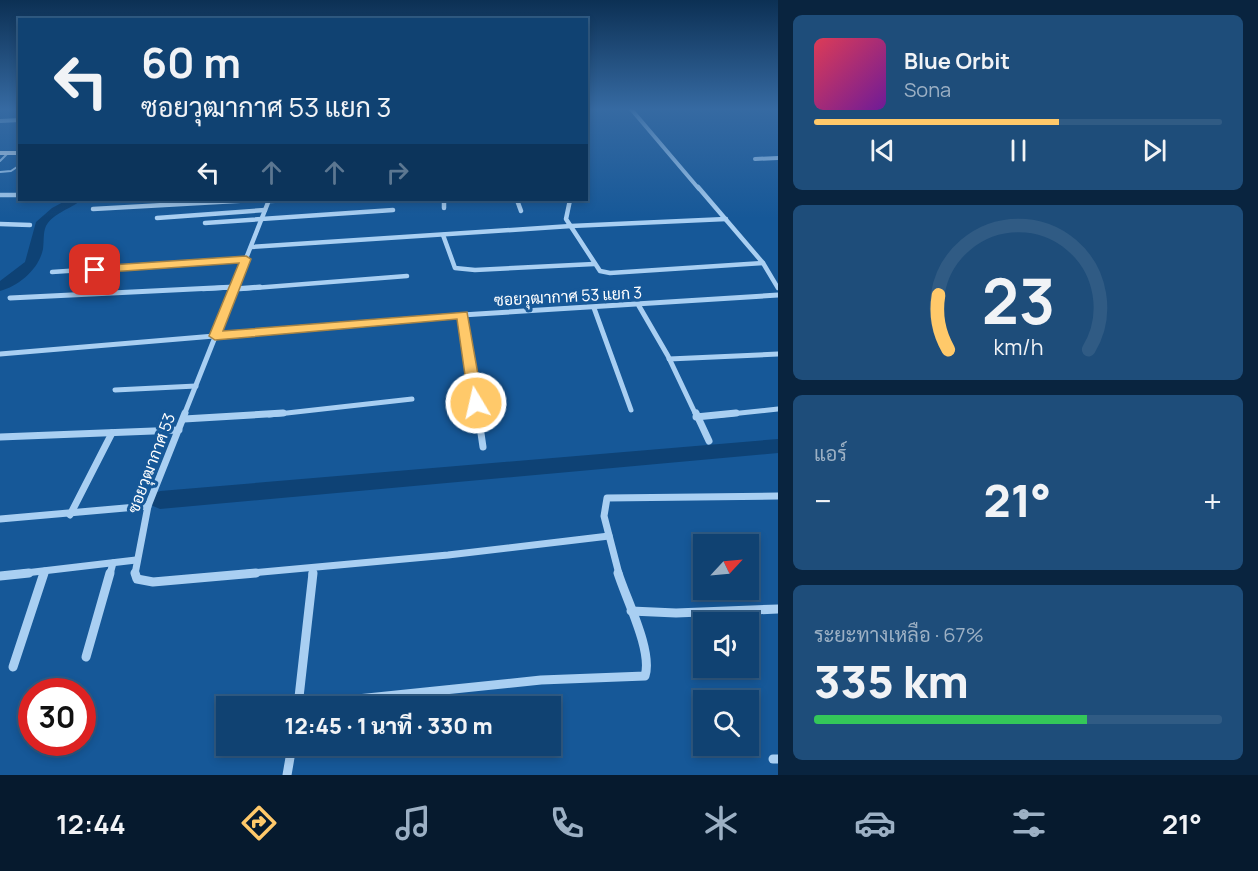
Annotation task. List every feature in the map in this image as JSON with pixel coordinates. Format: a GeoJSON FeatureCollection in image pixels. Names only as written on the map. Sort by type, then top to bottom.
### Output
{"type":"FeatureCollection","features":[{"type":"Feature","properties":{"kind":"street"},"geometry":{"type":"LineString","coordinates":[[662,145],[764,263],[778,288]]}},
{"type":"Feature","properties":{"kind":"street"},"geometry":{"type":"LineString","coordinates":[[755,159],[778,158]]}},
{"type":"Feature","properties":{"kind":"street"},"geometry":{"type":"LineString","coordinates":[[0,195],[18,195]]}},
{"type":"Feature","properties":{"kind":"street"},"geometry":{"type":"LineString","coordinates":[[93,209],[236,201]]}},
{"type":"Feature","properties":{"kind":"street","name":"ซอยวุฒากาศ 53"},"geometry":{"type":"LineString","coordinates":[[136,561],[148,506],[269,201]]}},
{"type":"Feature","properties":{"kind":"street"},"geometry":{"type":"LineString","coordinates":[[444,201],[444,208]]}},
{"type":"Feature","properties":{"kind":"street"},"geometry":{"type":"LineString","coordinates":[[518,201],[520,211]]}},
{"type":"Feature","properties":{"kind":"street"},"geometry":{"type":"LineString","coordinates":[[570,201],[565,216],[600,271],[610,273],[764,263]]}},
{"type":"Feature","properties":{"kind":"street"},"geometry":{"type":"LineString","coordinates":[[157,218],[265,210]]}},
{"type":"Feature","properties":{"kind":"street"},"geometry":{"type":"LineString","coordinates":[[205,223],[393,210]]}},
{"type":"Feature","properties":{"kind":"street"},"geometry":{"type":"LineString","coordinates":[[251,247],[571,226],[726,219]]}},
{"type":"Feature","properties":{"kind":"street"},"geometry":{"type":"LineString","coordinates":[[0,225],[30,225]]}},
{"type":"Feature","properties":{"kind":"street"},"geometry":{"type":"LineString","coordinates":[[443,235],[455,268],[475,270],[594,264]]}},
{"type":"Feature","properties":{"kind":"street"},"geometry":{"type":"LineString","coordinates":[[52,272],[246,259]]}},
{"type":"Feature","properties":{"kind":"street"},"geometry":{"type":"LineString","coordinates":[[10,298],[234,288],[407,276]]}},
{"type":"Feature","properties":{"kind":"street","name":"ซอยวุฒากาศ 53 แยก 3"},"geometry":{"type":"LineString","coordinates":[[0,354],[462,315],[778,296]]}},
{"type":"Feature","properties":{"kind":"street"},"geometry":{"type":"LineString","coordinates":[[639,306],[669,359],[709,441]]}},
{"type":"Feature","properties":{"kind":"street"},"geometry":{"type":"LineString","coordinates":[[594,308],[631,410]]}},
{"type":"Feature","properties":{"kind":"street"},"geometry":{"type":"LineString","coordinates":[[462,315],[483,447]]}},
{"type":"Feature","properties":{"kind":"street"},"geometry":{"type":"LineString","coordinates":[[669,359],[778,354]]}},
{"type":"Feature","properties":{"kind":"street"},"geometry":{"type":"LineString","coordinates":[[115,390],[196,386]]}},
{"type":"Feature","properties":{"kind":"street"},"geometry":{"type":"LineString","coordinates":[[184,419],[248,417],[412,399]]}},
{"type":"Feature","properties":{"kind":"street"},"geometry":{"type":"LineString","coordinates":[[696,417],[778,409]]}},
{"type":"Feature","properties":{"kind":"street"},"geometry":{"type":"LineString","coordinates":[[0,437],[179,430]]}},
{"type":"Feature","properties":{"kind":"street"},"geometry":{"type":"LineString","coordinates":[[70,515],[112,433]]}},
{"type":"Feature","properties":{"kind":"street"},"geometry":{"type":"LineString","coordinates":[[395,696],[541,681],[645,676],[648,659],[609,536],[604,505],[607,498],[778,496]]}},
{"type":"Feature","properties":{"kind":"street"},"geometry":{"type":"LineString","coordinates":[[0,519],[70,515],[148,506]]}},
{"type":"Feature","properties":{"kind":"street"},"geometry":{"type":"LineString","coordinates":[[0,576],[136,561],[134,571],[137,579],[153,582],[313,568],[609,536]]}},
{"type":"Feature","properties":{"kind":"street"},"geometry":{"type":"LineString","coordinates":[[86,657],[113,563]]}},
{"type":"Feature","properties":{"kind":"street"},"geometry":{"type":"LineString","coordinates":[[299,696],[313,568]]}},
{"type":"Feature","properties":{"kind":"street"},"geometry":{"type":"LineString","coordinates":[[13,667],[45,571]]}},
{"type":"Feature","properties":{"kind":"street"},"geometry":{"type":"LineString","coordinates":[[631,611],[676,613],[778,609]]}},
{"type":"Feature","properties":{"kind":"street"},"geometry":{"type":"LineString","coordinates":[[287,775],[290,756]]}},
{"type":"Feature","properties":{"kind":"lane"},"geometry":{"type":"LineString","coordinates":[[0,160],[4,153]]}},
{"type":"Feature","properties":{"kind":"lane"},"geometry":{"type":"LineString","coordinates":[[0,172],[11,171],[18,166]]}},
{"type":"Feature","properties":{"kind":"waterway"},"geometry":{"type":"LineString","coordinates":[[0,287],[31,264],[37,249],[40,225],[56,210],[73,201]]}},
{"type":"Feature","properties":{"kind":"waterway"},"geometry":{"type":"LineString","coordinates":[[160,500],[778,446]]}},
{"type":"Feature","properties":{"kind":"route"},"geometry":{"type":"LineString","coordinates":[[95,270],[246,259],[215,336],[462,315],[476,403]]}}]}
